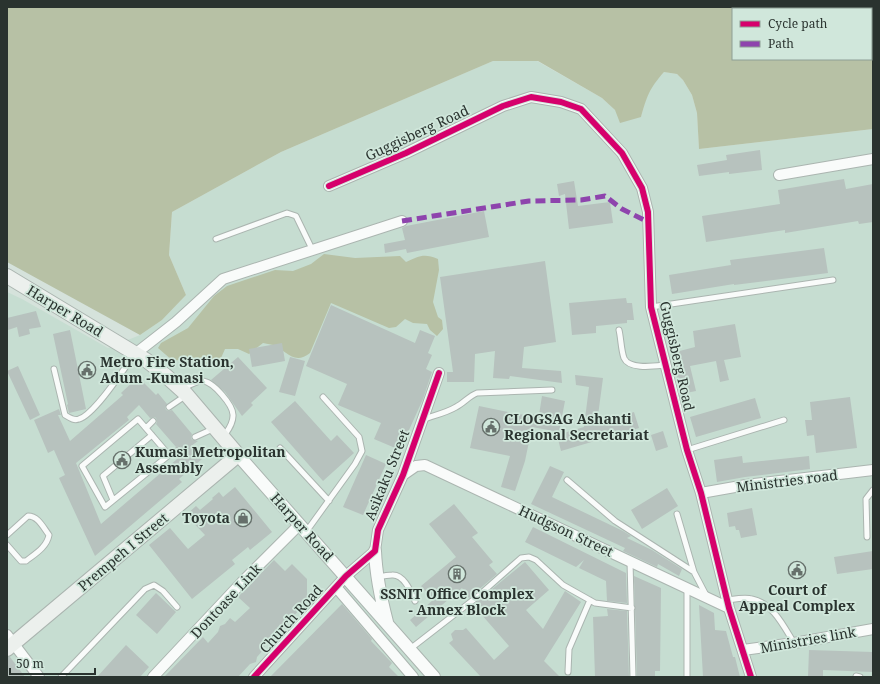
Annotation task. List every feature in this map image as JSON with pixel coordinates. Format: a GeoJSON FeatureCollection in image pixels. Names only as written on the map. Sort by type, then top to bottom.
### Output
{"type":"FeatureCollection","features":[{"type":"Feature","properties":{"kind":"main road","name":"Harper Road"},"geometry":{"type":"LineString","coordinates":[[7,276],[146,360],[184,392],[220,432],[238,455]]}},
{"type":"Feature","properties":{"kind":"main road","name":"Prempeh I Street"},"geometry":{"type":"LineString","coordinates":[[9,643],[238,455]]}},
{"type":"Feature","properties":{"kind":"street","name":"Guggisberg Road"},"geometry":{"type":"LineString","coordinates":[[329,186],[406,153],[503,106],[531,96],[562,102],[581,109],[622,153],[642,188],[648,212],[651,307],[687,450],[701,493],[728,604],[751,677]]}},
{"type":"Feature","properties":{"kind":"street"},"geometry":{"type":"LineString","coordinates":[[779,175],[873,160]]}},
{"type":"Feature","properties":{"kind":"street"},"geometry":{"type":"LineString","coordinates":[[135,354],[176,322],[223,279],[402,221]]}},
{"type":"Feature","properties":{"kind":"street","name":"Asikaku Street"},"geometry":{"type":"LineString","coordinates":[[375,551],[378,530],[403,474],[439,373]]}},
{"type":"Feature","properties":{"kind":"street","name":"Harper Road"},"geometry":{"type":"LineString","coordinates":[[238,455],[434,677]]}},
{"type":"Feature","properties":{"kind":"street","name":"Hudgson Street"},"geometry":{"type":"LineString","coordinates":[[403,474],[416,466],[425,465],[687,589],[707,598],[728,604]]}},
{"type":"Feature","properties":{"kind":"street","name":"Ministries road"},"geometry":{"type":"LineString","coordinates":[[701,493],[746,485],[873,470]]}},
{"type":"Feature","properties":{"kind":"street","name":"Dontoase Link"},"geometry":{"type":"LineString","coordinates":[[153,677],[243,581],[302,529]]}},
{"type":"Feature","properties":{"kind":"street"},"geometry":{"type":"LineString","coordinates":[[346,576],[375,551]]}},
{"type":"Feature","properties":{"kind":"street"},"geometry":{"type":"LineString","coordinates":[[375,551],[381,597],[388,624]]}},
{"type":"Feature","properties":{"kind":"street","name":"Church Road"},"geometry":{"type":"LineString","coordinates":[[254,677],[346,576]]}},
{"type":"Feature","properties":{"kind":"street"},"geometry":{"type":"LineString","coordinates":[[336,587],[413,677]]}},
{"type":"Feature","properties":{"kind":"street","name":"Ministries link"},"geometry":{"type":"LineString","coordinates":[[743,650],[794,643],[873,629]]}},
{"type":"Feature","properties":{"kind":"street"},"geometry":{"type":"LineString","coordinates":[[9,643],[39,677]]}},
{"type":"Feature","properties":{"kind":"lane"},"geometry":{"type":"LineString","coordinates":[[216,239],[287,213],[296,216],[312,249]]}},
{"type":"Feature","properties":{"kind":"lane"},"geometry":{"type":"LineString","coordinates":[[651,307],[833,280]]}},
{"type":"Feature","properties":{"kind":"lane"},"geometry":{"type":"LineString","coordinates":[[619,330],[624,359],[630,364],[639,366],[666,365]]}},
{"type":"Feature","properties":{"kind":"lane"},"geometry":{"type":"LineString","coordinates":[[54,369],[65,414],[72,419],[80,419],[94,408],[135,354]]}},
{"type":"Feature","properties":{"kind":"lane"},"geometry":{"type":"LineString","coordinates":[[170,407],[184,392],[200,380],[214,386],[232,408],[234,415],[232,423],[220,432],[195,437]]}},
{"type":"Feature","properties":{"kind":"lane"},"geometry":{"type":"LineString","coordinates":[[422,419],[447,412],[458,407],[471,395],[477,393],[552,390]]}},
{"type":"Feature","properties":{"kind":"lane"},"geometry":{"type":"LineString","coordinates":[[302,529],[329,501],[355,464],[362,451],[359,437],[323,397]]}},
{"type":"Feature","properties":{"kind":"lane"},"geometry":{"type":"LineString","coordinates":[[169,455],[138,419],[82,466],[105,507],[169,455],[179,450]]}},
{"type":"Feature","properties":{"kind":"lane"},"geometry":{"type":"LineString","coordinates":[[687,450],[784,420]]}},
{"type":"Feature","properties":{"kind":"lane"},"geometry":{"type":"LineString","coordinates":[[146,428],[153,421]]}},
{"type":"Feature","properties":{"kind":"lane"},"geometry":{"type":"LineString","coordinates":[[114,500],[104,476],[152,435]]}},
{"type":"Feature","properties":{"kind":"lane"},"geometry":{"type":"LineString","coordinates":[[280,448],[329,501]]}},
{"type":"Feature","properties":{"kind":"lane"},"geometry":{"type":"LineString","coordinates":[[567,480],[615,521],[694,572]]}},
{"type":"Feature","properties":{"kind":"lane"},"geometry":{"type":"LineString","coordinates":[[867,537],[866,499],[873,490]]}},
{"type":"Feature","properties":{"kind":"lane"},"geometry":{"type":"LineString","coordinates":[[677,514],[694,572],[707,598]]}},
{"type":"Feature","properties":{"kind":"lane"},"geometry":{"type":"LineString","coordinates":[[7,535],[28,516],[36,518],[49,535],[46,545],[26,562],[21,561],[7,545]]}},
{"type":"Feature","properties":{"kind":"lane"},"geometry":{"type":"LineString","coordinates":[[410,649],[477,596],[521,558],[528,557],[536,560],[563,585],[595,603],[632,608]]}},
{"type":"Feature","properties":{"kind":"lane"},"geometry":{"type":"LineString","coordinates":[[630,561],[633,677]]}},
{"type":"Feature","properties":{"kind":"lane"},"geometry":{"type":"LineString","coordinates":[[378,577],[394,574],[400,577],[407,584],[415,601]]}},
{"type":"Feature","properties":{"kind":"lane"},"geometry":{"type":"LineString","coordinates":[[61,677],[145,589],[154,585],[163,591],[177,607]]}},
{"type":"Feature","properties":{"kind":"lane"},"geometry":{"type":"LineString","coordinates":[[687,589],[687,677]]}},
{"type":"Feature","properties":{"kind":"lane"},"geometry":{"type":"LineString","coordinates":[[728,604],[752,598],[763,604],[775,614],[794,643]]}},
{"type":"Feature","properties":{"kind":"lane"},"geometry":{"type":"LineString","coordinates":[[568,672],[569,649],[590,600]]}},
{"type":"Feature","properties":{"kind":"shaded area"},"geometry":{"type":"Polygon","coordinates":[[[7,7],[865,7],[732,8],[732,60],[872,60],[872,27],[873,30],[873,129],[699,149],[697,113],[692,95],[683,80],[677,74],[664,72],[649,93],[641,117],[620,123],[615,110],[602,98],[538,61],[493,61],[281,152],[172,212],[169,255],[186,295],[162,320],[140,335],[7,262],[7,7]]]}},
{"type":"Feature","properties":{"kind":"shaded area"},"geometry":{"type":"Polygon","coordinates":[[[493,61],[537,61],[602,98],[615,110],[641,117],[646,99],[652,86],[664,72],[677,74],[683,80],[692,95],[697,113],[699,149],[873,129],[873,677],[7,677],[7,292],[108,348],[140,335],[162,320],[186,295],[169,255],[172,212],[281,152],[493,61]]]}},
{"type":"Feature","properties":{"kind":"shaded area"},"geometry":{"type":"Polygon","coordinates":[[[324,254],[355,258],[400,256],[406,262],[422,256],[429,256],[438,259],[439,270],[433,302],[438,317],[442,320],[443,329],[437,336],[430,330],[427,324],[413,323],[405,319],[396,327],[389,328],[331,303],[310,353],[304,357],[295,358],[278,347],[263,343],[249,354],[238,349],[225,349],[221,358],[212,367],[196,368],[185,361],[173,361],[158,348],[161,343],[188,328],[214,296],[227,286],[275,270],[293,271],[311,264],[324,254]]]}},
{"type":"Feature","properties":{"kind":"building"},"geometry":{"type":"Polygon","coordinates":[[[760,150],[762,170],[699,176],[697,165],[727,160],[726,155],[760,150]]]}},
{"type":"Feature","properties":{"kind":"building"},"geometry":{"type":"Polygon","coordinates":[[[844,179],[846,189],[873,184],[873,222],[859,224],[858,221],[785,233],[785,230],[706,242],[702,216],[780,204],[778,190],[844,179]]]}},
{"type":"Feature","properties":{"kind":"building"},"geometry":{"type":"Polygon","coordinates":[[[574,181],[578,206],[610,202],[613,223],[569,229],[565,194],[559,196],[557,184],[574,181]]]}},
{"type":"Feature","properties":{"kind":"building"},"geometry":{"type":"Polygon","coordinates":[[[484,211],[489,237],[407,253],[406,249],[385,253],[384,244],[405,240],[402,228],[406,226],[484,211]]]}},
{"type":"Feature","properties":{"kind":"building"},"geometry":{"type":"Polygon","coordinates":[[[824,248],[828,273],[734,284],[672,294],[669,275],[731,265],[730,260],[824,248]]]}},
{"type":"Feature","properties":{"kind":"building"},"geometry":{"type":"Polygon","coordinates":[[[545,261],[556,342],[524,347],[522,368],[561,371],[562,383],[510,376],[509,379],[493,378],[495,351],[475,354],[474,382],[447,382],[447,372],[453,372],[440,277],[545,261]]]}},
{"type":"Feature","properties":{"kind":"building"},"geometry":{"type":"Polygon","coordinates":[[[626,298],[627,303],[632,303],[634,320],[627,320],[627,323],[596,326],[596,333],[572,335],[569,303],[626,298]]]}},
{"type":"Feature","properties":{"kind":"building"},"geometry":{"type":"Polygon","coordinates":[[[331,305],[415,343],[420,330],[435,336],[428,353],[432,355],[426,369],[432,372],[423,399],[400,450],[374,439],[381,423],[338,405],[347,384],[306,366],[331,305]]]}},
{"type":"Feature","properties":{"kind":"building"},"geometry":{"type":"Polygon","coordinates":[[[36,311],[41,327],[29,329],[30,334],[19,337],[17,327],[8,330],[7,318],[36,311]]]}},
{"type":"Feature","properties":{"kind":"building"},"geometry":{"type":"Polygon","coordinates":[[[735,324],[741,357],[724,360],[729,380],[720,382],[716,361],[690,366],[696,391],[681,394],[672,353],[695,347],[693,331],[735,324]]]}},
{"type":"Feature","properties":{"kind":"building"},"geometry":{"type":"Polygon","coordinates":[[[70,330],[86,409],[69,413],[53,334],[70,330]]]}},
{"type":"Feature","properties":{"kind":"building"},"geometry":{"type":"Polygon","coordinates":[[[282,343],[285,361],[252,367],[249,349],[282,343]]]}},
{"type":"Feature","properties":{"kind":"building"},"geometry":{"type":"Polygon","coordinates":[[[238,357],[267,388],[251,403],[253,405],[242,416],[225,392],[211,380],[238,357]]]}},
{"type":"Feature","properties":{"kind":"building"},"geometry":{"type":"Polygon","coordinates":[[[290,357],[305,361],[295,396],[279,392],[290,357]]]}},
{"type":"Feature","properties":{"kind":"building"},"geometry":{"type":"Polygon","coordinates":[[[18,366],[40,415],[30,420],[7,371],[18,366]]]}},
{"type":"Feature","properties":{"kind":"building"},"geometry":{"type":"Polygon","coordinates":[[[575,375],[603,378],[597,423],[634,412],[639,428],[561,451],[557,435],[584,427],[589,387],[576,385],[575,375]]]}},
{"type":"Feature","properties":{"kind":"building"},"geometry":{"type":"Polygon","coordinates":[[[138,377],[156,395],[158,393],[167,404],[165,407],[166,410],[172,410],[192,434],[192,440],[198,441],[191,446],[202,459],[179,479],[182,482],[95,556],[59,478],[65,475],[54,450],[48,453],[34,420],[59,409],[61,415],[58,415],[70,441],[123,395],[121,393],[138,377]],[[139,405],[127,417],[129,420],[76,463],[101,524],[183,454],[182,448],[180,446],[176,447],[156,424],[156,418],[150,418],[139,405]]]}},
{"type":"Feature","properties":{"kind":"building"},"geometry":{"type":"Polygon","coordinates":[[[542,396],[565,401],[559,432],[532,427],[525,461],[515,491],[501,487],[510,456],[470,448],[479,406],[525,415],[526,413],[539,415],[542,396]]]}},
{"type":"Feature","properties":{"kind":"building"},"geometry":{"type":"Polygon","coordinates":[[[850,397],[857,448],[816,453],[814,435],[807,436],[805,420],[812,420],[810,402],[850,397]]]}},
{"type":"Feature","properties":{"kind":"building"},"geometry":{"type":"Polygon","coordinates":[[[755,398],[761,418],[696,437],[690,417],[755,398]]]}},
{"type":"Feature","properties":{"kind":"building"},"geometry":{"type":"Polygon","coordinates":[[[295,401],[331,441],[337,435],[354,453],[323,481],[271,422],[295,401]]]}},
{"type":"Feature","properties":{"kind":"building"},"geometry":{"type":"Polygon","coordinates":[[[663,431],[668,447],[656,451],[651,435],[663,431]]]}},
{"type":"Feature","properties":{"kind":"building"},"geometry":{"type":"Polygon","coordinates":[[[366,455],[386,464],[363,515],[343,507],[366,455]]]}},
{"type":"Feature","properties":{"kind":"building"},"geometry":{"type":"Polygon","coordinates":[[[742,456],[743,463],[809,456],[810,469],[717,482],[714,460],[742,456]]]}},
{"type":"Feature","properties":{"kind":"building"},"geometry":{"type":"Polygon","coordinates":[[[550,466],[564,472],[552,497],[623,531],[631,536],[627,538],[652,550],[682,569],[679,576],[658,564],[657,567],[623,551],[625,548],[531,504],[550,466]]]}},
{"type":"Feature","properties":{"kind":"building"},"geometry":{"type":"Polygon","coordinates":[[[235,487],[272,532],[250,550],[248,547],[232,560],[235,564],[192,599],[149,545],[170,528],[188,549],[205,535],[186,515],[196,506],[200,510],[219,492],[223,497],[235,487]]]}},
{"type":"Feature","properties":{"kind":"building"},"geometry":{"type":"Polygon","coordinates":[[[667,488],[678,506],[642,529],[631,510],[667,488]]]}},
{"type":"Feature","properties":{"kind":"building"},"geometry":{"type":"Polygon","coordinates":[[[454,504],[478,533],[472,537],[493,562],[489,565],[497,574],[469,598],[462,588],[416,627],[410,620],[433,600],[421,586],[456,557],[429,524],[454,504]]]}},
{"type":"Feature","properties":{"kind":"building"},"geometry":{"type":"Polygon","coordinates":[[[752,508],[757,535],[741,538],[739,530],[736,530],[735,526],[729,527],[727,513],[752,508]]]}},
{"type":"Feature","properties":{"kind":"building"},"geometry":{"type":"Polygon","coordinates":[[[533,527],[626,573],[627,603],[607,601],[606,581],[579,568],[584,560],[576,567],[525,542],[533,527]]]}},
{"type":"Feature","properties":{"kind":"building"},"geometry":{"type":"Polygon","coordinates":[[[873,551],[873,569],[837,574],[834,557],[873,551]]]}},
{"type":"Feature","properties":{"kind":"building"},"geometry":{"type":"Polygon","coordinates":[[[274,560],[285,571],[292,564],[307,579],[307,602],[263,648],[264,649],[257,657],[256,662],[250,664],[238,677],[164,677],[203,637],[208,643],[218,632],[220,626],[225,624],[230,618],[235,622],[250,608],[238,597],[274,560]]]}},
{"type":"Feature","properties":{"kind":"building"},"geometry":{"type":"Polygon","coordinates":[[[525,562],[549,590],[526,610],[543,629],[565,591],[581,602],[544,661],[560,677],[481,677],[449,643],[453,640],[451,634],[455,630],[463,630],[466,628],[494,660],[509,646],[474,606],[474,604],[525,562]]]}},
{"type":"Feature","properties":{"kind":"building"},"geometry":{"type":"Polygon","coordinates":[[[634,576],[661,588],[660,671],[655,671],[655,677],[637,677],[634,576]]]}},
{"type":"Feature","properties":{"kind":"building"},"geometry":{"type":"Polygon","coordinates":[[[156,593],[176,612],[157,634],[136,615],[156,593]]]}},
{"type":"Feature","properties":{"kind":"building"},"geometry":{"type":"Polygon","coordinates":[[[342,604],[372,639],[371,641],[392,663],[389,667],[399,677],[270,677],[342,604]]]}},
{"type":"Feature","properties":{"kind":"building"},"geometry":{"type":"Polygon","coordinates":[[[699,605],[714,613],[715,630],[726,631],[740,677],[703,677],[699,605]]]}},
{"type":"Feature","properties":{"kind":"building"},"geometry":{"type":"Polygon","coordinates":[[[607,609],[627,611],[629,677],[595,677],[593,617],[608,616],[607,609]]]}},
{"type":"Feature","properties":{"kind":"building"},"geometry":{"type":"Polygon","coordinates":[[[126,645],[149,667],[140,677],[97,677],[126,645]]]}},
{"type":"Feature","properties":{"kind":"building"},"geometry":{"type":"Polygon","coordinates":[[[809,650],[873,652],[873,672],[823,670],[823,677],[808,677],[809,650]]]}},
{"type":"Feature","properties":{"kind":"building"},"geometry":{"type":"Polygon","coordinates":[[[7,657],[10,657],[25,677],[7,677],[7,657]]]}},
{"type":"Feature","properties":{"kind":"marked path"},"geometry":{"type":"LineString","coordinates":[[402,221],[529,201],[581,200],[605,196],[622,209],[648,222]]}},
{"type":"Feature","properties":{"kind":"cycle path"},"geometry":{"type":"LineString","coordinates":[[329,186],[406,153],[503,106],[531,97],[561,102],[581,109],[622,153],[642,188],[648,212],[651,307],[687,450],[701,493],[729,608],[751,677]]}},
{"type":"Feature","properties":{"kind":"cycle path"},"geometry":{"type":"LineString","coordinates":[[254,677],[346,576],[375,551],[378,530],[403,475],[439,373]]}},
{"type":"Feature","properties":{"kind":"place","name":"Metro Fire Station, Adum -Kumasi"},"geometry":{"type":"Point","coordinates":[87,370]}},
{"type":"Feature","properties":{"kind":"place","name":"CLOGSAG Ashanti Regional Secretariat"},"geometry":{"type":"Point","coordinates":[491,427]}},
{"type":"Feature","properties":{"kind":"place","name":"Kumasi Metropolitan Assembly"},"geometry":{"type":"Point","coordinates":[122,460]}},
{"type":"Feature","properties":{"kind":"place","name":"Toyota"},"geometry":{"type":"Point","coordinates":[243,518]}},
{"type":"Feature","properties":{"kind":"place","name":"Court of Appeal Complex"},"geometry":{"type":"Point","coordinates":[797,570]}},
{"type":"Feature","properties":{"kind":"place","name":"SSNIT Office Complex - Annex Block"},"geometry":{"type":"Point","coordinates":[457,574]}}]}
